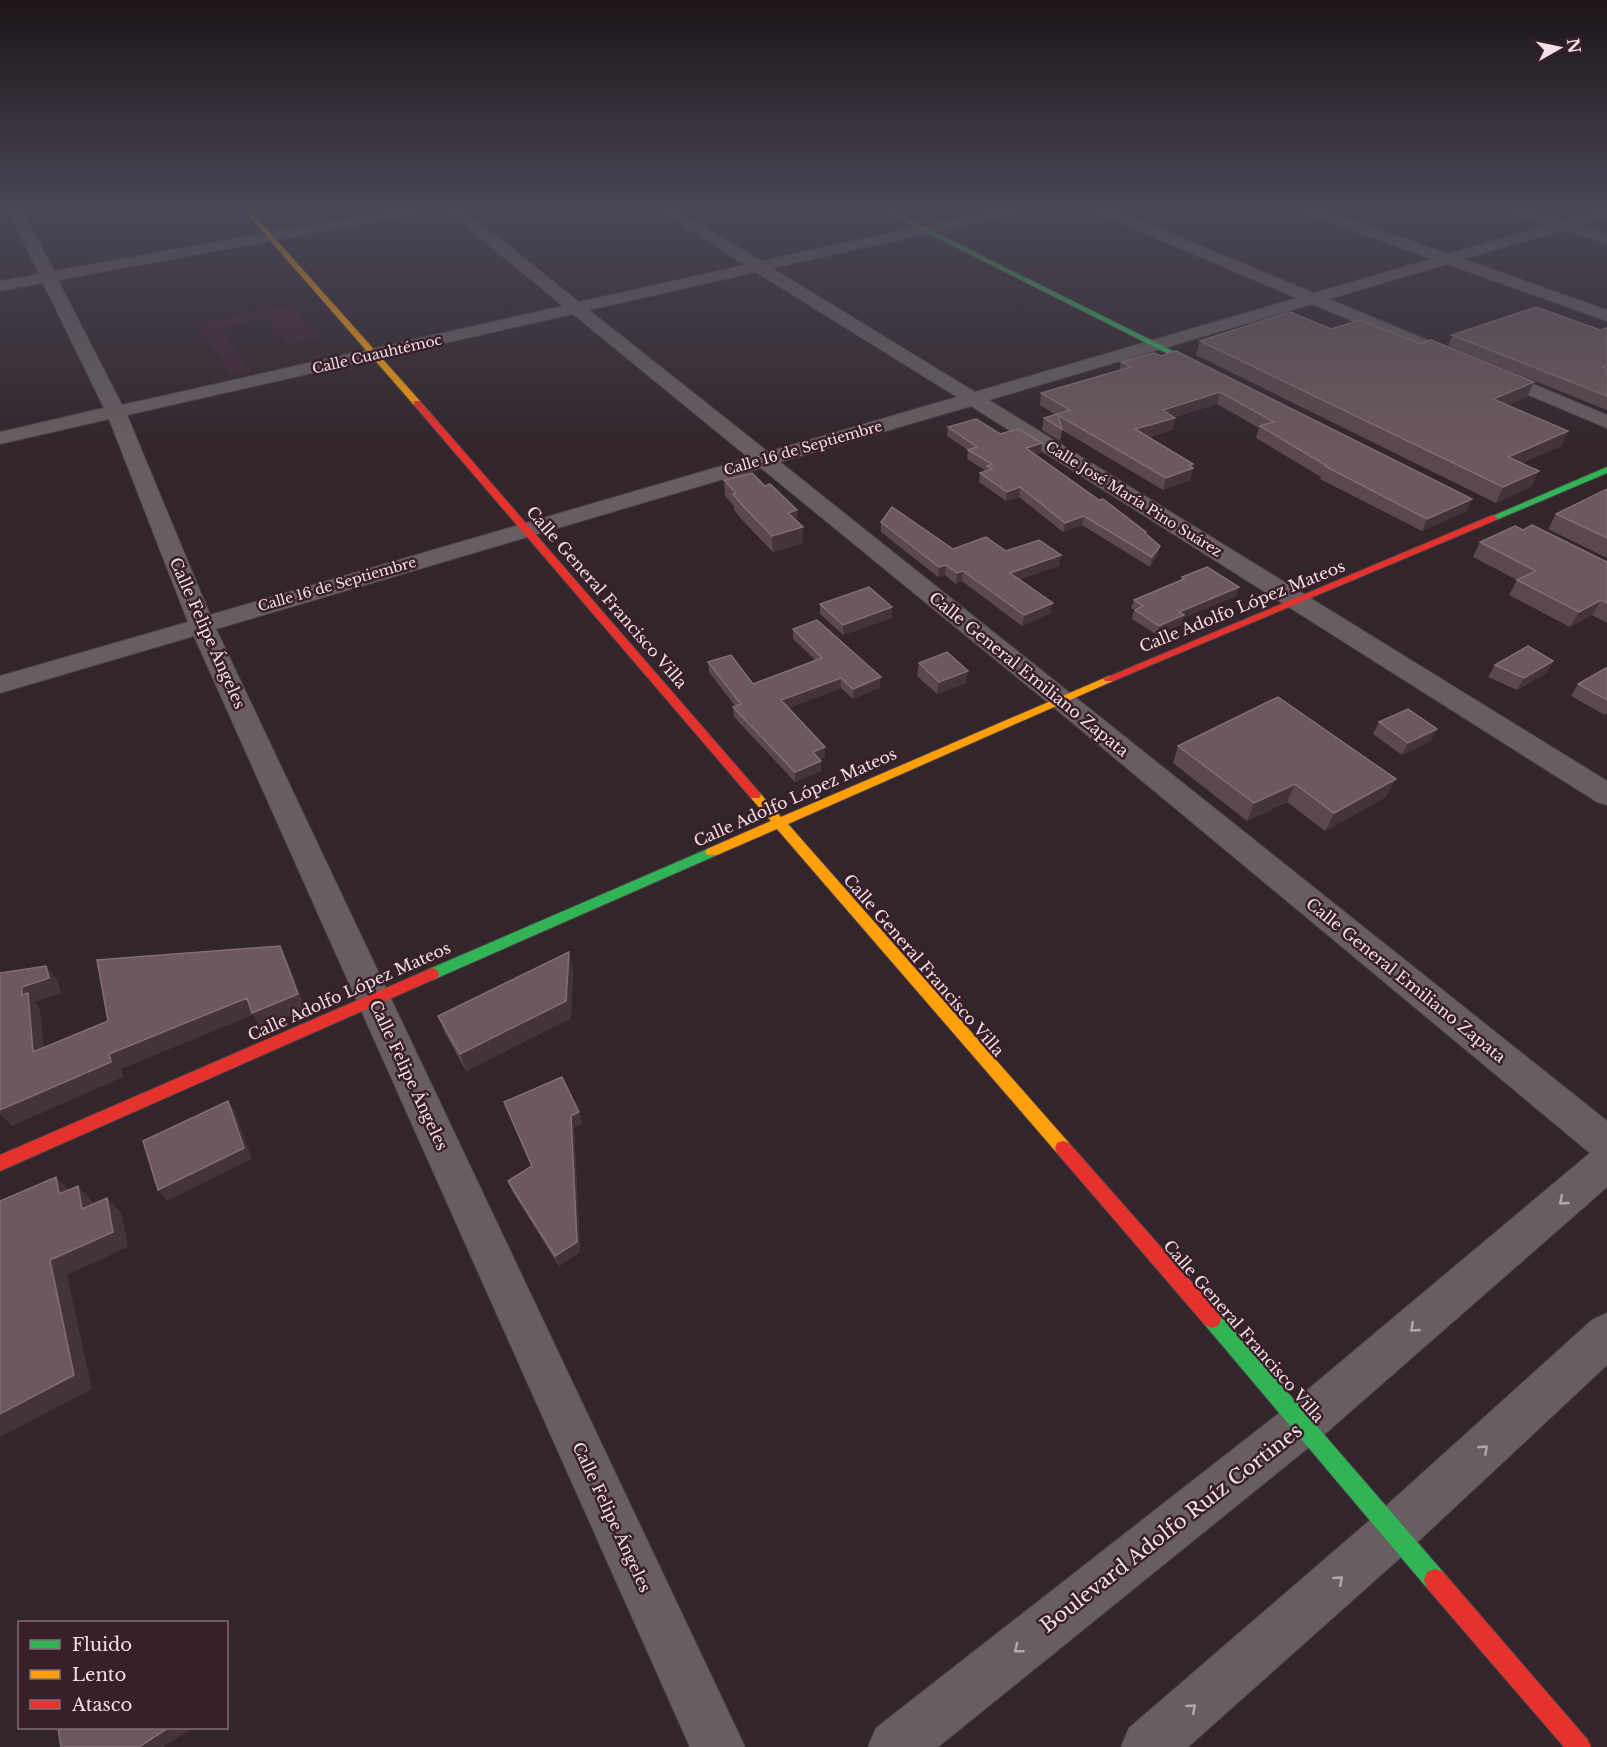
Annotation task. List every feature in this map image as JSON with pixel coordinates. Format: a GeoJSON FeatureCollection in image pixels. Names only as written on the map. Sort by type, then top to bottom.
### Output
{"type":"FeatureCollection","features":[{"type":"Feature","properties":{"kind":"street","name":"Calle Felipe Ángeles"},"geometry":{"type":"LineString","coordinates":[[55,288],[116,412],[201,624],[718,1747]]}},
{"type":"Feature","properties":{"kind":"street","name":"Calle General Francisco Villa"},"geometry":{"type":"LineString","coordinates":[[317,288],[778,822],[1304,1423],[1393,1532],[1579,1747]]}},
{"type":"Feature","properties":{"kind":"street","name":"Calle General Emiliano Zapata"},"geometry":{"type":"LineString","coordinates":[[551,288],[1607,1144]]}},
{"type":"Feature","properties":{"kind":"street","name":"Calle Cuauhtémoc"},"geometry":{"type":"LineString","coordinates":[[0,438],[666,288]]}},
{"type":"Feature","properties":{"kind":"street","name":"Calle José María Pino Suárez"},"geometry":{"type":"LineString","coordinates":[[790,288],[1131,496],[1607,795]]}},
{"type":"Feature","properties":{"kind":"street"},"geometry":{"type":"LineString","coordinates":[[1042,288],[1229,381]]}},
{"type":"Feature","properties":{"kind":"street"},"geometry":{"type":"LineString","coordinates":[[1285,288],[1607,422]]}},
{"type":"Feature","properties":{"kind":"street","name":"Calle 16 de Septiembre"},"geometry":{"type":"LineString","coordinates":[[0,685],[201,624],[1353,288]]}},
{"type":"Feature","properties":{"kind":"street"},"geometry":{"type":"LineString","coordinates":[[1528,288],[1607,316]]}},
{"type":"Feature","properties":{"kind":"street","name":"Calle Adolfo López Mateos"},"geometry":{"type":"LineString","coordinates":[[0,1163],[1061,699],[1607,471]]}},
{"type":"Feature","properties":{"kind":"street"},"geometry":{"type":"LineString","coordinates":[[1479,506],[1519,526]]}},
{"type":"Feature","properties":{"kind":"street","name":"Boulevard Adolfo Ruíz Cortines"},"geometry":{"type":"LineString","coordinates":[[895,1747],[1304,1423],[1607,1163]]}},
{"type":"Feature","properties":{"kind":"street"},"geometry":{"type":"LineString","coordinates":[[1148,1747],[1393,1532],[1607,1335]]}},
{"type":"Feature","properties":{"kind":"shaded area"},"geometry":{"type":"Polygon","coordinates":[[[291,305],[318,337],[288,344],[267,318],[221,327],[251,371],[231,375],[196,325],[291,305]]]}},
{"type":"Feature","properties":{"kind":"building"},"geometry":{"type":"Polygon","coordinates":[[[1536,307],[1600,330],[1607,328],[1607,365],[1602,367],[1607,369],[1607,396],[1452,335],[1536,307]]]}},
{"type":"Feature","properties":{"kind":"building"},"geometry":{"type":"Polygon","coordinates":[[[1290,312],[1331,329],[1360,320],[1420,344],[1431,340],[1534,382],[1493,399],[1568,431],[1508,457],[1539,471],[1503,487],[1200,341],[1290,312]]]}},
{"type":"Feature","properties":{"kind":"building"},"geometry":{"type":"Polygon","coordinates":[[[1176,351],[1472,499],[1427,519],[1325,466],[1327,466],[1260,426],[1274,422],[1220,392],[1163,410],[1175,418],[1135,429],[1193,464],[1189,465],[1193,468],[1166,478],[1058,415],[1062,429],[1044,418],[1070,410],[1041,393],[1131,367],[1121,362],[1154,353],[1161,356],[1176,351]]]}},
{"type":"Feature","properties":{"kind":"building"},"geometry":{"type":"Polygon","coordinates":[[[976,419],[1000,434],[1018,429],[1042,443],[1026,448],[1099,500],[1103,499],[1146,532],[1160,546],[1152,557],[1084,516],[1065,523],[1020,487],[1007,492],[980,473],[992,469],[987,466],[992,464],[968,450],[977,447],[948,427],[976,419]]]}},
{"type":"Feature","properties":{"kind":"building"},"geometry":{"type":"Polygon","coordinates":[[[752,473],[765,486],[770,484],[797,510],[788,513],[803,527],[772,536],[743,506],[733,494],[736,493],[724,480],[752,473]]]}},
{"type":"Feature","properties":{"kind":"building"},"geometry":{"type":"Polygon","coordinates":[[[1607,489],[1607,538],[1556,514],[1607,489]]]}},
{"type":"Feature","properties":{"kind":"building"},"geometry":{"type":"Polygon","coordinates":[[[892,507],[953,549],[986,537],[1006,551],[1039,540],[1061,555],[1010,573],[1053,603],[1024,615],[963,571],[957,573],[946,565],[939,567],[881,522],[892,507]]]}},
{"type":"Feature","properties":{"kind":"building"},"geometry":{"type":"Polygon","coordinates":[[[1532,525],[1607,562],[1607,603],[1601,600],[1579,612],[1517,580],[1536,571],[1480,542],[1515,526],[1523,530],[1532,525]]]}},
{"type":"Feature","properties":{"kind":"building"},"geometry":{"type":"Polygon","coordinates":[[[1207,567],[1239,587],[1179,612],[1184,615],[1159,626],[1135,610],[1143,606],[1134,600],[1207,567]]]}},
{"type":"Feature","properties":{"kind":"building"},"geometry":{"type":"Polygon","coordinates":[[[869,587],[892,607],[843,625],[820,604],[869,587]]]}},
{"type":"Feature","properties":{"kind":"building"},"geometry":{"type":"Polygon","coordinates":[[[817,620],[881,677],[853,689],[841,678],[781,700],[825,747],[813,752],[821,761],[795,772],[733,707],[741,704],[708,662],[731,655],[753,684],[822,658],[793,629],[817,620]]]}},
{"type":"Feature","properties":{"kind":"building"},"geometry":{"type":"Polygon","coordinates":[[[1528,646],[1553,661],[1524,678],[1495,665],[1528,646]]]}},
{"type":"Feature","properties":{"kind":"building"},"geometry":{"type":"Polygon","coordinates":[[[947,652],[968,671],[939,682],[919,663],[947,652]]]}},
{"type":"Feature","properties":{"kind":"building"},"geometry":{"type":"Polygon","coordinates":[[[1606,668],[1607,700],[1578,684],[1606,668]]]}},
{"type":"Feature","properties":{"kind":"building"},"geometry":{"type":"Polygon","coordinates":[[[1278,697],[1396,779],[1334,813],[1295,784],[1254,803],[1178,746],[1278,697]]]}},
{"type":"Feature","properties":{"kind":"building"},"geometry":{"type":"Polygon","coordinates":[[[1408,709],[1437,729],[1408,743],[1379,722],[1408,709]]]}},
{"type":"Feature","properties":{"kind":"building"},"geometry":{"type":"Polygon","coordinates":[[[280,946],[298,994],[252,1013],[247,998],[109,1054],[111,1062],[0,1110],[0,973],[46,966],[49,978],[22,987],[22,995],[28,993],[33,1052],[108,1021],[97,960],[280,946]]]}},
{"type":"Feature","properties":{"kind":"building"},"geometry":{"type":"Polygon","coordinates":[[[569,952],[566,1001],[460,1054],[438,1016],[569,952]]]}},
{"type":"Feature","properties":{"kind":"building"},"geometry":{"type":"Polygon","coordinates":[[[562,1077],[579,1112],[571,1116],[577,1242],[555,1256],[508,1181],[532,1166],[504,1102],[562,1077]]]}},
{"type":"Feature","properties":{"kind":"building"},"geometry":{"type":"Polygon","coordinates":[[[228,1101],[244,1148],[158,1190],[143,1141],[228,1101]]]}},
{"type":"Feature","properties":{"kind":"building"},"geometry":{"type":"Polygon","coordinates":[[[56,1177],[59,1194],[78,1186],[82,1209],[107,1198],[113,1232],[50,1260],[74,1375],[0,1414],[0,1201],[56,1177]]]}},
{"type":"Feature","properties":{"kind":"building"},"geometry":{"type":"Polygon","coordinates":[[[58,1729],[166,1729],[139,1747],[61,1747],[58,1729]]]}},
{"type":"Feature","properties":{"kind":"traffic: fast"},"geometry":{"type":"LineString","coordinates":[[1041,288],[1211,372]]}},
{"type":"Feature","properties":{"kind":"traffic: fast"},"geometry":{"type":"LineString","coordinates":[[1493,518],[1607,470]]}},
{"type":"Feature","properties":{"kind":"traffic: fast"},"geometry":{"type":"LineString","coordinates":[[432,974],[712,852]]}},
{"type":"Feature","properties":{"kind":"traffic: fast"},"geometry":{"type":"LineString","coordinates":[[1212,1319],[1435,1580]]}},
{"type":"Feature","properties":{"kind":"traffic: slow"},"geometry":{"type":"LineString","coordinates":[[315,288],[417,403]]}},
{"type":"Feature","properties":{"kind":"traffic: slow"},"geometry":{"type":"LineString","coordinates":[[712,852],[1109,679]]}},
{"type":"Feature","properties":{"kind":"traffic: slow"},"geometry":{"type":"LineString","coordinates":[[755,795],[1063,1148]]}},
{"type":"Feature","properties":{"kind":"traffic: jam"},"geometry":{"type":"LineString","coordinates":[[417,403],[755,795]]}},
{"type":"Feature","properties":{"kind":"traffic: jam"},"geometry":{"type":"LineString","coordinates":[[1109,679],[1493,518]]}},
{"type":"Feature","properties":{"kind":"traffic: jam"},"geometry":{"type":"LineString","coordinates":[[0,1163],[432,974]]}},
{"type":"Feature","properties":{"kind":"traffic: jam"},"geometry":{"type":"LineString","coordinates":[[1063,1148],[1212,1319]]}},
{"type":"Feature","properties":{"kind":"traffic: jam"},"geometry":{"type":"LineString","coordinates":[[1435,1580],[1579,1747]]}}]}
